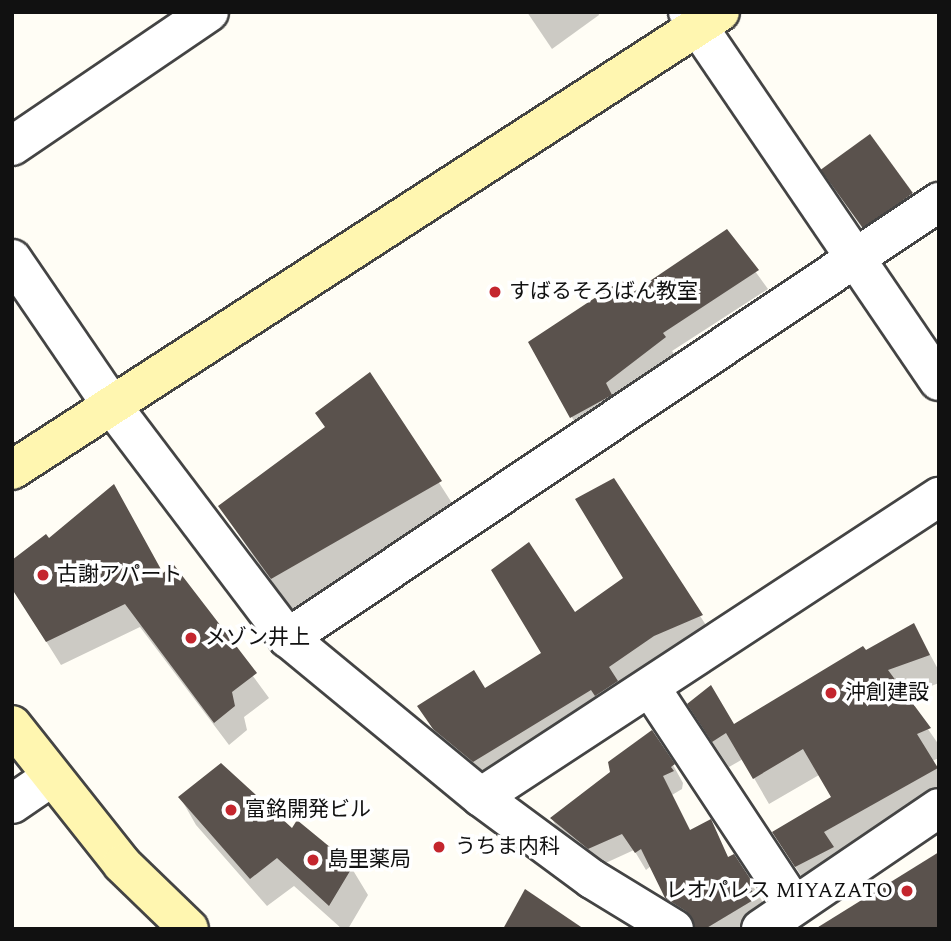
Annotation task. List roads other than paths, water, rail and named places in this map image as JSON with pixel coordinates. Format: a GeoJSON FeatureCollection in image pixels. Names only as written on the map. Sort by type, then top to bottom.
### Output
{"type":"FeatureCollection","features":[{"type":"Feature","properties":{"kind":"street"},"geometry":{"type":"LineString","coordinates":[[12,146],[209,12]]}},
{"type":"Feature","properties":{"kind":"street"},"geometry":{"type":"LineString","coordinates":[[12,470],[113,407],[702,17],[854,258],[939,382]]}},
{"type":"Feature","properties":{"kind":"street"},"geometry":{"type":"LineString","coordinates":[[288,638],[939,202]]}},
{"type":"Feature","properties":{"kind":"street"},"geometry":{"type":"LineString","coordinates":[[12,259],[113,407],[288,638],[481,797],[593,879],[674,929]]}},
{"type":"Feature","properties":{"kind":"street"},"geometry":{"type":"LineString","coordinates":[[481,797],[939,497]]}},
{"type":"Feature","properties":{"kind":"street"},"geometry":{"type":"LineString","coordinates":[[650,687],[794,905]]}},
{"type":"Feature","properties":{"kind":"street"},"geometry":{"type":"LineString","coordinates":[[12,725],[50,778],[122,864],[189,929]]}},
{"type":"Feature","properties":{"kind":"street"},"geometry":{"type":"LineString","coordinates":[[12,804],[50,778]]}},
{"type":"Feature","properties":{"kind":"street"},"geometry":{"type":"LineString","coordinates":[[761,929],[939,808]]}},
{"type":"Feature","properties":{"kind":"place","name":"すばるそろばん教室"},"geometry":{"type":"Point","coordinates":[495,292]}},
{"type":"Feature","properties":{"kind":"place","name":"古謝アパート"},"geometry":{"type":"Point","coordinates":[43,575]}},
{"type":"Feature","properties":{"kind":"place","name":"メゾン井上"},"geometry":{"type":"Point","coordinates":[191,638]}},
{"type":"Feature","properties":{"kind":"place","name":"沖創建設"},"geometry":{"type":"Point","coordinates":[831,693]}},
{"type":"Feature","properties":{"kind":"place","name":"富銘開発ビル"},"geometry":{"type":"Point","coordinates":[231,810]}},
{"type":"Feature","properties":{"kind":"place","name":"うちま内科"},"geometry":{"type":"Point","coordinates":[439,847]}},
{"type":"Feature","properties":{"kind":"place","name":"島里薬局"},"geometry":{"type":"Point","coordinates":[313,860]}},
{"type":"Feature","properties":{"kind":"place","name":"レオパレス MIYAZATO"},"geometry":{"type":"Point","coordinates":[907,891]}}]}
